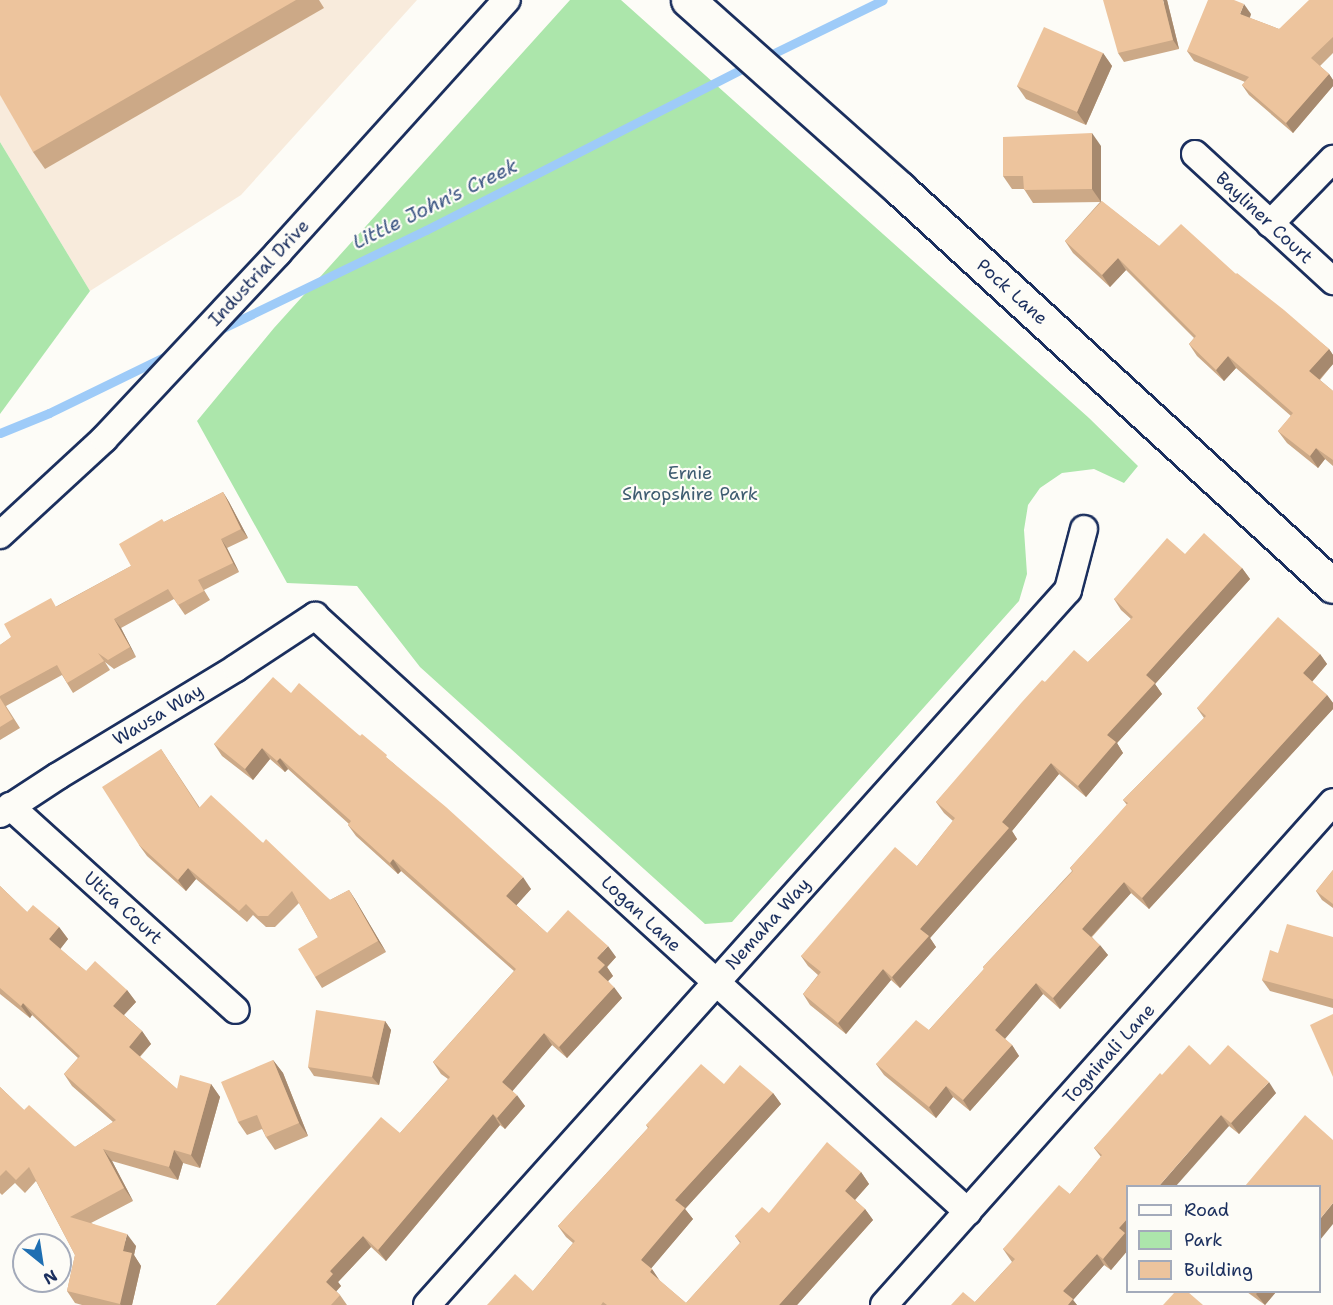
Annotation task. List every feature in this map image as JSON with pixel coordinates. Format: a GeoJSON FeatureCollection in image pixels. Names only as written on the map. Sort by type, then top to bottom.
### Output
{"type":"FeatureCollection","features":[{"type":"Feature","properties":{"kind":"street","name":"Industrial Drive"},"geometry":{"type":"LineString","coordinates":[[0,535],[104,438],[278,253],[507,0]]}},
{"type":"Feature","properties":{"kind":"street","name":"Pock Lane"},"geometry":{"type":"LineString","coordinates":[[688,0],[1333,586]]}},
{"type":"Feature","properties":{"kind":"street","name":"Bayliner Court"},"geometry":{"type":"LineString","coordinates":[[1195,154],[1333,281]]}},
{"type":"Feature","properties":{"kind":"street"},"geometry":{"type":"LineString","coordinates":[[1270,225],[1333,159]]}},
{"type":"Feature","properties":{"kind":"street","name":"Nemaha Way"},"geometry":{"type":"LineString","coordinates":[[427,1305],[1068,590],[1084,529]]}},
{"type":"Feature","properties":{"kind":"street","name":"Logan Lane"},"geometry":{"type":"LineString","coordinates":[[315,616],[968,1212]]}},
{"type":"Feature","properties":{"kind":"street","name":"Wausa Way"},"geometry":{"type":"LineString","coordinates":[[5,810],[236,668],[315,616]]}},
{"type":"Feature","properties":{"kind":"street","name":"Togninali Lane"},"geometry":{"type":"LineString","coordinates":[[885,1305],[1333,802]]}},
{"type":"Feature","properties":{"kind":"street","name":"Utica Court"},"geometry":{"type":"LineString","coordinates":[[5,810],[236,1010]]}},
{"type":"Feature","properties":{"kind":"shaded area"},"geometry":{"type":"Polygon","coordinates":[[[0,0],[417,0],[241,195],[90,291],[0,142],[0,0]]]}},
{"type":"Feature","properties":{"kind":"green space","name":"Ernie Shropshire Park"},"geometry":{"type":"Polygon","coordinates":[[[570,0],[621,0],[1089,418],[1138,466],[1124,483],[1094,469],[1062,473],[1040,488],[1028,505],[1024,530],[1027,574],[1019,601],[732,922],[705,924],[420,667],[357,586],[287,583],[197,421],[274,328],[570,0]]]}},
{"type":"Feature","properties":{"kind":"green space"},"geometry":{"type":"Polygon","coordinates":[[[0,142],[90,291],[0,414],[0,142]]]}},
{"type":"Feature","properties":{"kind":"building"},"geometry":{"type":"Polygon","coordinates":[[[0,0],[296,0],[33,152],[0,95],[0,0]]]}},
{"type":"Feature","properties":{"kind":"building"},"geometry":{"type":"Polygon","coordinates":[[[1103,0],[1163,0],[1173,40],[1118,53],[1103,0]]]}},
{"type":"Feature","properties":{"kind":"building"},"geometry":{"type":"Polygon","coordinates":[[[1208,0],[1234,0],[1244,4],[1240,14],[1279,29],[1309,0],[1333,0],[1333,37],[1311,58],[1329,74],[1286,123],[1242,85],[1249,77],[1187,51],[1208,0]]]}},
{"type":"Feature","properties":{"kind":"building"},"geometry":{"type":"Polygon","coordinates":[[[1044,27],[1103,53],[1077,112],[1017,86],[1044,27]]]}},
{"type":"Feature","properties":{"kind":"building"},"geometry":{"type":"Polygon","coordinates":[[[1092,133],[1092,189],[1024,190],[1023,176],[1003,176],[1003,137],[1092,133]]]}},
{"type":"Feature","properties":{"kind":"building"},"geometry":{"type":"Polygon","coordinates":[[[1102,201],[1159,246],[1181,224],[1236,274],[1284,310],[1329,349],[1309,371],[1333,391],[1333,460],[1316,448],[1310,456],[1278,431],[1293,413],[1228,356],[1216,370],[1189,344],[1196,336],[1118,258],[1102,275],[1065,241],[1102,201]]]}},
{"type":"Feature","properties":{"kind":"building"},"geometry":{"type":"Polygon","coordinates":[[[223,492],[241,529],[221,539],[233,563],[198,580],[204,591],[178,605],[168,589],[114,619],[130,647],[108,660],[98,653],[104,661],[67,683],[57,665],[0,696],[0,645],[11,637],[4,624],[51,598],[56,607],[131,566],[119,544],[162,519],[164,522],[223,492]]]}},
{"type":"Feature","properties":{"kind":"building"},"geometry":{"type":"Polygon","coordinates":[[[1204,533],[1242,568],[1146,675],[1155,683],[1107,735],[1116,742],[1078,786],[1051,763],[1002,822],[1009,828],[920,929],[929,936],[892,977],[883,969],[838,1023],[803,994],[821,972],[801,956],[895,847],[917,866],[955,818],[936,802],[1042,680],[1045,682],[1074,650],[1088,662],[1133,617],[1114,599],[1167,538],[1185,554],[1204,533]]]}},
{"type":"Feature","properties":{"kind":"building"},"geometry":{"type":"Polygon","coordinates":[[[1278,617],[1320,654],[1303,673],[1327,695],[1142,898],[1124,882],[1082,929],[1100,945],[1053,998],[1036,983],[995,1030],[1012,1045],[963,1100],[946,1086],[929,1107],[876,1064],[916,1020],[929,1030],[984,969],[983,967],[1073,871],[1070,868],[1128,803],[1123,800],[1206,716],[1197,708],[1278,617]]]}},
{"type":"Feature","properties":{"kind":"building"},"geometry":{"type":"Polygon","coordinates":[[[273,677],[291,693],[299,683],[360,736],[362,734],[387,755],[386,757],[446,807],[523,877],[506,896],[547,933],[568,910],[608,946],[597,958],[605,965],[598,972],[614,987],[559,1047],[544,1033],[502,1082],[517,1095],[497,1118],[493,1114],[378,1250],[363,1236],[330,1271],[333,1274],[326,1282],[340,1295],[331,1305],[216,1305],[381,1117],[400,1133],[450,1077],[433,1062],[516,969],[393,859],[390,863],[348,825],[351,821],[280,758],[277,761],[262,748],[245,769],[214,744],[273,677]]]}},
{"type":"Feature","properties":{"kind":"building"},"geometry":{"type":"Polygon","coordinates":[[[0,698],[13,719],[0,727],[0,698]]]}},
{"type":"Feature","properties":{"kind":"building"},"geometry":{"type":"Polygon","coordinates":[[[161,749],[199,808],[211,795],[263,843],[266,839],[330,900],[349,890],[378,941],[315,977],[298,949],[318,937],[292,891],[268,916],[258,916],[246,904],[239,911],[188,868],[178,880],[139,845],[102,787],[161,749]]]}},
{"type":"Feature","properties":{"kind":"building"},"geometry":{"type":"Polygon","coordinates":[[[1333,870],[1333,904],[1316,891],[1333,870]]]}},
{"type":"Feature","properties":{"kind":"building"},"geometry":{"type":"Polygon","coordinates":[[[0,886],[27,912],[33,905],[59,927],[49,939],[86,971],[95,961],[127,990],[113,1006],[142,1031],[129,1047],[177,1089],[180,1075],[211,1084],[191,1155],[174,1150],[169,1167],[103,1149],[124,1188],[70,1217],[127,1234],[123,1251],[132,1253],[120,1304],[72,1292],[72,1268],[75,1255],[72,1249],[72,1233],[64,1233],[29,1167],[16,1180],[6,1170],[0,1176],[0,1087],[24,1110],[29,1105],[75,1147],[116,1120],[64,1074],[80,1056],[23,1003],[21,1006],[0,988],[0,886]]]}},
{"type":"Feature","properties":{"kind":"building"},"geometry":{"type":"Polygon","coordinates":[[[1287,924],[1333,937],[1333,999],[1262,980],[1270,950],[1278,953],[1287,924]]]}},
{"type":"Feature","properties":{"kind":"building"},"geometry":{"type":"Polygon","coordinates":[[[316,1010],[385,1021],[372,1077],[308,1067],[316,1010]]]}},
{"type":"Feature","properties":{"kind":"building"},"geometry":{"type":"Polygon","coordinates":[[[1333,1014],[1333,1077],[1310,1025],[1333,1014]]]}},
{"type":"Feature","properties":{"kind":"building"},"geometry":{"type":"Polygon","coordinates":[[[1189,1045],[1210,1065],[1228,1045],[1269,1082],[1231,1123],[1221,1115],[1160,1185],[1126,1185],[1126,1220],[1119,1228],[1125,1233],[1103,1259],[1097,1254],[1063,1291],[1073,1299],[1068,1305],[951,1305],[963,1292],[975,1302],[1015,1259],[1003,1249],[1059,1185],[1070,1194],[1102,1155],[1094,1148],[1160,1073],[1162,1075],[1189,1045]]]}},
{"type":"Feature","properties":{"kind":"building"},"geometry":{"type":"Polygon","coordinates":[[[273,1060],[299,1123],[266,1137],[257,1115],[238,1122],[221,1082],[273,1060]]]}},
{"type":"Feature","properties":{"kind":"building"},"geometry":{"type":"Polygon","coordinates":[[[701,1064],[724,1084],[740,1065],[773,1093],[675,1200],[685,1208],[641,1260],[652,1269],[650,1272],[686,1303],[741,1242],[735,1236],[762,1207],[769,1213],[827,1142],[861,1172],[845,1191],[865,1209],[779,1305],[607,1305],[603,1302],[601,1305],[487,1305],[515,1274],[533,1291],[575,1241],[558,1226],[649,1127],[646,1125],[701,1064]]]}},
{"type":"Feature","properties":{"kind":"building"},"geometry":{"type":"Polygon","coordinates":[[[1305,1115],[1333,1140],[1333,1203],[1321,1218],[1321,1185],[1246,1185],[1305,1115]]]}},
{"type":"Feature","properties":{"kind":"building"},"geometry":{"type":"Polygon","coordinates":[[[1174,1293],[1189,1293],[1203,1305],[1163,1305],[1174,1293]]]}},
{"type":"Feature","properties":{"kind":"waterway","name":"Little John's Creek"},"geometry":{"type":"LineString","coordinates":[[764,58],[883,0]]}},
{"type":"Feature","properties":{"kind":"waterway","name":"Little John's Creek"},"geometry":{"type":"LineString","coordinates":[[217,331],[426,230],[752,64]]}},
{"type":"Feature","properties":{"kind":"waterway","name":"Little John's Creek"},"geometry":{"type":"LineString","coordinates":[[0,433],[49,413],[172,353]]}}]}
